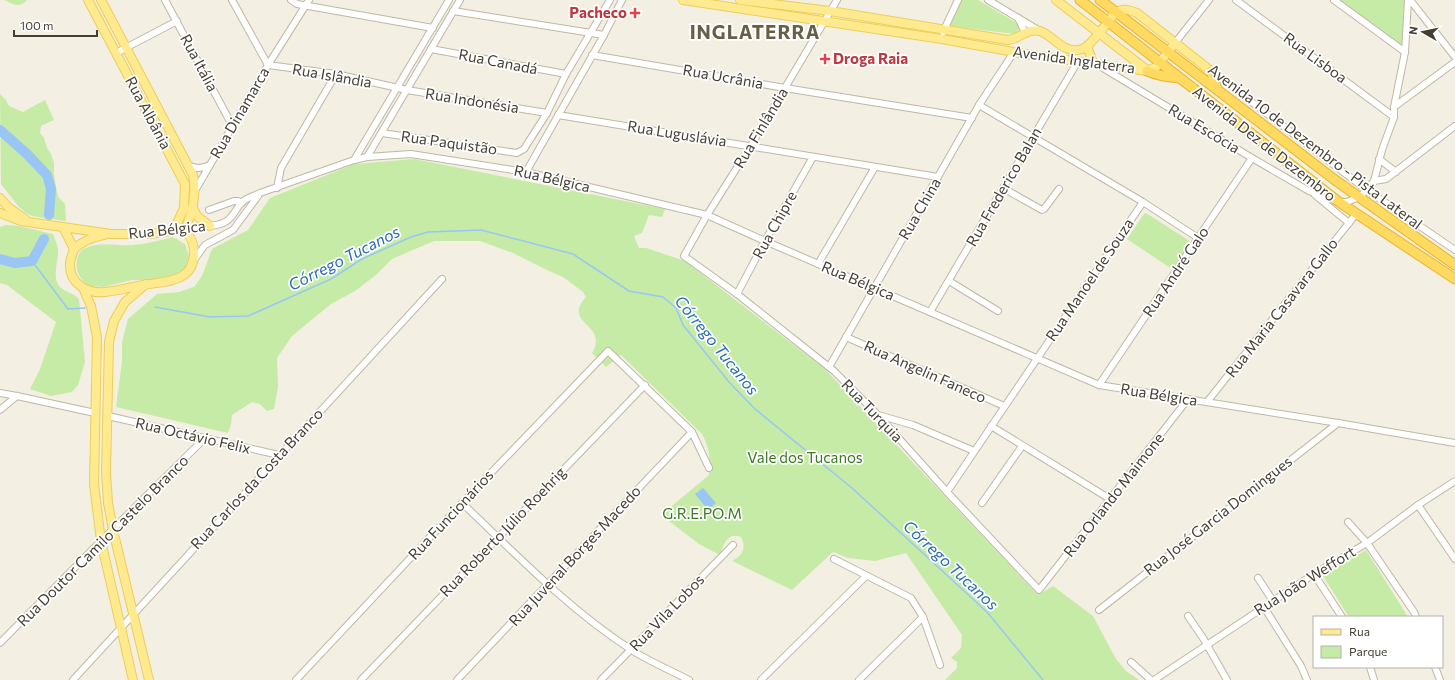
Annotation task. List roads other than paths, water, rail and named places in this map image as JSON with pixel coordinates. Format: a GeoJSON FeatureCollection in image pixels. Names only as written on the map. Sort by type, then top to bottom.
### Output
{"type":"FeatureCollection","features":[{"type":"Feature","properties":{"kind":"highway","name":"Avenida Dez de Dezembro"},"geometry":{"type":"LineString","coordinates":[[1080,0],[1338,202],[1455,279]]}},
{"type":"Feature","properties":{"kind":"highway","name":"Avenida Dez de Dezembro"},"geometry":{"type":"LineString","coordinates":[[1100,0],[1359,197],[1455,265]]}},
{"type":"Feature","properties":{"kind":"highway"},"geometry":{"type":"LineString","coordinates":[[1147,71],[1165,77],[1179,78]]}},
{"type":"Feature","properties":{"kind":"highway"},"geometry":{"type":"LineString","coordinates":[[1211,71],[1217,89]]}},
{"type":"Feature","properties":{"kind":"main road","name":"Rua Albânia"},"geometry":{"type":"LineString","coordinates":[[88,0],[185,184],[184,208],[174,230]]}},
{"type":"Feature","properties":{"kind":"main road","name":"Rua Albânia"},"geometry":{"type":"LineString","coordinates":[[101,0],[193,175],[196,189]]}},
{"type":"Feature","properties":{"kind":"main road","name":"Avenida Inglaterra"},"geometry":{"type":"LineString","coordinates":[[683,0],[736,4],[824,21],[942,39],[1014,52],[1093,62],[1147,71],[1156,67],[1175,44]]}},
{"type":"Feature","properties":{"kind":"main road","name":"Avenida Inglaterra"},"geometry":{"type":"LineString","coordinates":[[740,0],[830,11],[1011,40],[1025,32],[1041,32],[1066,48],[1073,50],[1080,50],[1087,46],[1116,12]]}},
{"type":"Feature","properties":{"kind":"main road"},"geometry":{"type":"LineString","coordinates":[[1056,0],[1147,71]]}},
{"type":"Feature","properties":{"kind":"main road"},"geometry":{"type":"LineString","coordinates":[[1116,12],[1120,10],[1128,10],[1137,13],[1175,44]]}},
{"type":"Feature","properties":{"kind":"main road"},"geometry":{"type":"LineString","coordinates":[[1011,40],[1014,45],[1014,52]]}},
{"type":"Feature","properties":{"kind":"main road","name":"Avenida 10 de Dezembro - Pista Lateral"},"geometry":{"type":"LineString","coordinates":[[1175,44],[1211,71]]}},
{"type":"Feature","properties":{"kind":"main road"},"geometry":{"type":"LineString","coordinates":[[1087,46],[1093,62]]}},
{"type":"Feature","properties":{"kind":"main road","name":"Rua Dinamarca"},"geometry":{"type":"LineString","coordinates":[[185,231],[193,208],[196,189]]}},
{"type":"Feature","properties":{"kind":"main road","name":"Rua Bélgica"},"geometry":{"type":"LineString","coordinates":[[0,198],[8,207],[29,222]]}},
{"type":"Feature","properties":{"kind":"main road"},"geometry":{"type":"LineString","coordinates":[[193,208],[197,216],[210,226]]}},
{"type":"Feature","properties":{"kind":"main road","name":"Rua Bélgica"},"geometry":{"type":"LineString","coordinates":[[0,213],[15,220],[111,234],[151,234],[174,230],[185,231]]}},
{"type":"Feature","properties":{"kind":"main road"},"geometry":{"type":"LineString","coordinates":[[63,227],[74,249]]}},
{"type":"Feature","properties":{"kind":"main road"},"geometry":{"type":"LineString","coordinates":[[185,231],[194,245],[194,261]]}},
{"type":"Feature","properties":{"kind":"main road"},"geometry":{"type":"LineString","coordinates":[[111,234],[94,237],[81,243],[74,249],[70,264],[73,279],[84,290],[91,306],[97,337],[94,484],[101,541],[120,629],[133,680]]}},
{"type":"Feature","properties":{"kind":"main road","name":"Rua Bélgica"},"geometry":{"type":"LineString","coordinates":[[84,290],[104,293],[146,284],[177,280],[188,272],[194,261]]}},
{"type":"Feature","properties":{"kind":"main road"},"geometry":{"type":"LineString","coordinates":[[146,284],[125,302],[114,321],[109,342],[106,472],[108,503],[113,530],[149,680]]}},
{"type":"Feature","properties":{"kind":"street","name":"Rua Itália"},"geometry":{"type":"LineString","coordinates":[[165,0],[232,127]]}},
{"type":"Feature","properties":{"kind":"street"},"geometry":{"type":"LineString","coordinates":[[232,0],[268,65]]}},
{"type":"Feature","properties":{"kind":"street"},"geometry":{"type":"LineString","coordinates":[[291,0],[297,4],[308,3],[433,28]]}},
{"type":"Feature","properties":{"kind":"street"},"geometry":{"type":"LineString","coordinates":[[354,160],[449,0]]}},
{"type":"Feature","properties":{"kind":"street"},"geometry":{"type":"LineString","coordinates":[[367,157],[460,0]]}},
{"type":"Feature","properties":{"kind":"street"},"geometry":{"type":"LineString","coordinates":[[547,113],[566,74],[610,0]]}},
{"type":"Feature","properties":{"kind":"street"},"geometry":{"type":"LineString","coordinates":[[526,172],[604,35],[622,0]]}},
{"type":"Feature","properties":{"kind":"street","name":"Rua Finlândia"},"geometry":{"type":"LineString","coordinates":[[684,256],[707,215],[750,147],[837,0]]}},
{"type":"Feature","properties":{"kind":"street"},"geometry":{"type":"LineString","coordinates":[[942,39],[944,29],[958,0]]}},
{"type":"Feature","properties":{"kind":"street"},"geometry":{"type":"LineString","coordinates":[[988,0],[1041,32]]}},
{"type":"Feature","properties":{"kind":"street"},"geometry":{"type":"LineString","coordinates":[[1175,44],[1209,0]]}},
{"type":"Feature","properties":{"kind":"street","name":"Rua Lisboa"},"geometry":{"type":"LineString","coordinates":[[1236,0],[1394,117]]}},
{"type":"Feature","properties":{"kind":"street"},"geometry":{"type":"LineString","coordinates":[[1334,0],[1404,52]]}},
{"type":"Feature","properties":{"kind":"street"},"geometry":{"type":"LineString","coordinates":[[1338,202],[1348,202],[1359,197],[1374,181],[1394,117],[1394,107],[1404,52],[1409,0]]}},
{"type":"Feature","properties":{"kind":"street"},"geometry":{"type":"LineString","coordinates":[[1409,0],[1455,57]]}},
{"type":"Feature","properties":{"kind":"street","name":"Rua Dinamarca"},"geometry":{"type":"LineString","coordinates":[[196,189],[268,65],[308,3]]}},
{"type":"Feature","properties":{"kind":"street"},"geometry":{"type":"LineString","coordinates":[[453,11],[604,35]]}},
{"type":"Feature","properties":{"kind":"street"},"geometry":{"type":"LineString","coordinates":[[1017,17],[1025,32]]}},
{"type":"Feature","properties":{"kind":"street"},"geometry":{"type":"LineString","coordinates":[[116,53],[177,21]]}},
{"type":"Feature","properties":{"kind":"street","name":"Rua Canadá"},"geometry":{"type":"LineString","coordinates":[[431,49],[566,74]]}},
{"type":"Feature","properties":{"kind":"street","name":"Rua China"},"geometry":{"type":"LineString","coordinates":[[829,367],[979,105],[1014,52]]}},
{"type":"Feature","properties":{"kind":"street","name":"Rua Ucrânia"},"geometry":{"type":"LineString","coordinates":[[592,55],[972,118]]}},
{"type":"Feature","properties":{"kind":"street","name":"Rua Frederico Balan"},"geometry":{"type":"LineString","coordinates":[[930,312],[1078,61]]}},
{"type":"Feature","properties":{"kind":"street","name":"Rua Escócia"},"geometry":{"type":"LineString","coordinates":[[1093,62],[1309,191],[1338,202]]}},
{"type":"Feature","properties":{"kind":"street"},"geometry":{"type":"LineString","coordinates":[[1394,107],[1455,62]]}},
{"type":"Feature","properties":{"kind":"street","name":"Rua Islândia"},"geometry":{"type":"LineString","coordinates":[[268,65],[336,74],[397,88]]}},
{"type":"Feature","properties":{"kind":"street","name":"Avenida 10 de Dezembro - Pista Lateral"},"geometry":{"type":"LineString","coordinates":[[1211,71],[1367,190],[1455,250]]}},
{"type":"Feature","properties":{"kind":"street"},"geometry":{"type":"LineString","coordinates":[[277,188],[281,168],[336,74]]}},
{"type":"Feature","properties":{"kind":"street","name":"Rua Indonésia"},"geometry":{"type":"LineString","coordinates":[[397,88],[547,113]]}},
{"type":"Feature","properties":{"kind":"street"},"geometry":{"type":"LineString","coordinates":[[979,105],[1142,202],[1198,238]]}},
{"type":"Feature","properties":{"kind":"street","name":"Rua Paquistão"},"geometry":{"type":"LineString","coordinates":[[382,133],[517,152],[524,149],[547,113]]}},
{"type":"Feature","properties":{"kind":"street","name":"Rua Luguslávia"},"geometry":{"type":"LineString","coordinates":[[558,115],[938,177]]}},
{"type":"Feature","properties":{"kind":"street"},"geometry":{"type":"LineString","coordinates":[[1374,181],[1386,179],[1455,126]]}},
{"type":"Feature","properties":{"kind":"street","name":"Rua Bélgica"},"geometry":{"type":"LineString","coordinates":[[185,231],[198,226],[210,226],[224,223],[242,203],[260,193],[354,160],[367,157],[412,154],[526,172],[707,215],[1099,385],[1338,423],[1454,444]]}},
{"type":"Feature","properties":{"kind":"street","name":"Rua Chipre"},"geometry":{"type":"LineString","coordinates":[[737,294],[765,241],[813,157]]}},
{"type":"Feature","properties":{"kind":"street","name":"Rua André Galo"},"geometry":{"type":"LineString","coordinates":[[1099,385],[1252,158]]}},
{"type":"Feature","properties":{"kind":"street"},"geometry":{"type":"LineString","coordinates":[[1380,158],[1396,172]]}},
{"type":"Feature","properties":{"kind":"street"},"geometry":{"type":"LineString","coordinates":[[187,165],[194,168],[203,168],[210,165]]}},
{"type":"Feature","properties":{"kind":"street"},"geometry":{"type":"LineString","coordinates":[[818,264],[874,167]]}},
{"type":"Feature","properties":{"kind":"street"},"geometry":{"type":"LineString","coordinates":[[1003,188],[1042,210],[1059,189]]}},
{"type":"Feature","properties":{"kind":"street"},"geometry":{"type":"LineString","coordinates":[[1309,191],[1349,223]]}},
{"type":"Feature","properties":{"kind":"street","name":"Rua Bélgica"},"geometry":{"type":"LineString","coordinates":[[194,261],[205,245],[233,230],[243,218],[248,207],[260,193]]}},
{"type":"Feature","properties":{"kind":"street"},"geometry":{"type":"LineString","coordinates":[[209,210],[234,201],[242,203]]}},
{"type":"Feature","properties":{"kind":"street","name":"Rua Manoel de Souza"},"geometry":{"type":"LineString","coordinates":[[947,492],[1004,406],[1038,359],[1142,202]]}},
{"type":"Feature","properties":{"kind":"street","name":"Rua Maria Casavara Gallo"},"geometry":{"type":"LineString","coordinates":[[1207,402],[1356,214]]}},
{"type":"Feature","properties":{"kind":"street","name":"Rua Turquia"},"geometry":{"type":"LineString","coordinates":[[684,256],[737,294],[829,367],[877,414],[947,492],[1039,590]]}},
{"type":"Feature","properties":{"kind":"street","name":"Rua Carlos da Costa Branco"},"geometry":{"type":"LineString","coordinates":[[73,680],[442,279]]}},
{"type":"Feature","properties":{"kind":"street"},"geometry":{"type":"LineString","coordinates":[[949,280],[998,311]]}},
{"type":"Feature","properties":{"kind":"street","name":"Rua Angelin Faneco"},"geometry":{"type":"LineString","coordinates":[[846,337],[1004,406]]}},
{"type":"Feature","properties":{"kind":"street","name":"Rua Funcionários"},"geometry":{"type":"LineString","coordinates":[[296,680],[462,503],[608,351],[644,385]]}},
{"type":"Feature","properties":{"kind":"street"},"geometry":{"type":"LineString","coordinates":[[644,385],[692,432],[709,468]]}},
{"type":"Feature","properties":{"kind":"street","name":"Rua Roberto Júlio Roehrig"},"geometry":{"type":"LineString","coordinates":[[361,680],[644,385]]}},
{"type":"Feature","properties":{"kind":"street"},"geometry":{"type":"LineString","coordinates":[[0,394],[17,396],[95,413]]}},
{"type":"Feature","properties":{"kind":"street"},"geometry":{"type":"LineString","coordinates":[[0,410],[17,396]]}},
{"type":"Feature","properties":{"kind":"street","name":"Rua Orlando Maimone"},"geometry":{"type":"LineString","coordinates":[[1039,590],[1188,399]]}},
{"type":"Feature","properties":{"kind":"street"},"geometry":{"type":"LineString","coordinates":[[877,414],[913,425],[974,451]]}},
{"type":"Feature","properties":{"kind":"street","name":"Rua Octávio Felix"},"geometry":{"type":"LineString","coordinates":[[108,416],[279,455]]}},
{"type":"Feature","properties":{"kind":"street","name":"Rua José Garcia Domingues"},"geometry":{"type":"LineString","coordinates":[[1099,610],[1338,423]]}},
{"type":"Feature","properties":{"kind":"street"},"geometry":{"type":"LineString","coordinates":[[991,426],[1110,499]]}},
{"type":"Feature","properties":{"kind":"street","name":"Rua Juvenal Borges Macedo"},"geometry":{"type":"LineString","coordinates":[[457,680],[692,432]]}},
{"type":"Feature","properties":{"kind":"street","name":"Rua Doutor Camilo Castelo Branco"},"geometry":{"type":"LineString","coordinates":[[0,643],[205,438]]}},
{"type":"Feature","properties":{"kind":"street"},"geometry":{"type":"LineString","coordinates":[[982,503],[1022,446]]}},
{"type":"Feature","properties":{"kind":"street","name":"Rua João Weffort"},"geometry":{"type":"LineString","coordinates":[[1152,680],[1314,574],[1367,542],[1418,505],[1455,481]]}},
{"type":"Feature","properties":{"kind":"street"},"geometry":{"type":"LineString","coordinates":[[462,503],[548,585],[584,616],[631,650],[689,680]]}},
{"type":"Feature","properties":{"kind":"street"},"geometry":{"type":"LineString","coordinates":[[1418,505],[1455,559]]}},
{"type":"Feature","properties":{"kind":"street"},"geometry":{"type":"LineString","coordinates":[[1348,522],[1367,542],[1416,616]]}},
{"type":"Feature","properties":{"kind":"street","name":"Rua Vila Lobos"},"geometry":{"type":"LineString","coordinates":[[601,680],[733,545]]}},
{"type":"Feature","properties":{"kind":"street"},"geometry":{"type":"LineString","coordinates":[[834,559],[911,598],[923,617],[940,665]]}},
{"type":"Feature","properties":{"kind":"street"},"geometry":{"type":"LineString","coordinates":[[1314,574],[1341,616]]}},
{"type":"Feature","properties":{"kind":"street"},"geometry":{"type":"LineString","coordinates":[[765,679],[866,576]]}},
{"type":"Feature","properties":{"kind":"street"},"geometry":{"type":"LineString","coordinates":[[1258,578],[1273,601]]}},
{"type":"Feature","properties":{"kind":"street"},"geometry":{"type":"LineString","coordinates":[[1264,607],[1301,666],[1307,680]]}},
{"type":"Feature","properties":{"kind":"street"},"geometry":{"type":"LineString","coordinates":[[1188,616],[1207,644],[1227,680]]}},
{"type":"Feature","properties":{"kind":"street"},"geometry":{"type":"LineString","coordinates":[[859,680],[923,617]]}},
{"type":"Feature","properties":{"kind":"street"},"geometry":{"type":"LineString","coordinates":[[1131,662],[1152,680]]}},
{"type":"Feature","properties":{"kind":"street"},"geometry":{"type":"LineString","coordinates":[[1370,668],[1374,680]]}},
{"type":"Feature","properties":{"kind":"street"},"geometry":{"type":"LineString","coordinates":[[1435,668],[1440,680]]}},
{"type":"Feature","properties":{"kind":"water"},"geometry":{"type":"Polygon","coordinates":[[[703,488],[716,503],[708,510],[695,494],[703,488]]]}},
{"type":"Feature","properties":{"kind":"waterway"},"geometry":{"type":"LineString","coordinates":[[0,130],[27,154],[47,175],[51,189],[49,215]]}},
{"type":"Feature","properties":{"kind":"waterway","name":"Córrego Tucanos"},"geometry":{"type":"LineString","coordinates":[[155,307],[210,317],[248,316],[331,279],[362,259],[411,237],[428,232],[481,230],[573,254],[629,291],[663,297],[676,308],[683,325],[729,382],[755,409],[852,488],[987,612],[1043,680]]}},
{"type":"Feature","properties":{"kind":"waterway","name":"Córrego Tucanos"},"geometry":{"type":"LineString","coordinates":[[0,259],[15,263],[32,261],[44,239]]}},
{"type":"Feature","properties":{"kind":"waterway","name":"Córrego Tucanos"},"geometry":{"type":"LineString","coordinates":[[32,261],[68,309],[85,308]]}},
{"type":"Feature","properties":{"kind":"place","name":"Pacheco"},"geometry":{"type":"Point","coordinates":[635,13]}},
{"type":"Feature","properties":{"kind":"place","name":"Droga Raia"},"geometry":{"type":"Point","coordinates":[825,59]}},
{"type":"Feature","properties":{"kind":"district","name":"INGLATERRA"},"geometry":{"type":"Point","coordinates":[755,32]}},
{"type":"Feature","properties":{"kind":"park label","name":"Vale dos Tucanos"},"geometry":{"type":"Point","coordinates":[805,458]}},
{"type":"Feature","properties":{"kind":"park label","name":"G.R.E.PO.M"},"geometry":{"type":"Point","coordinates":[702,514]}}]}
